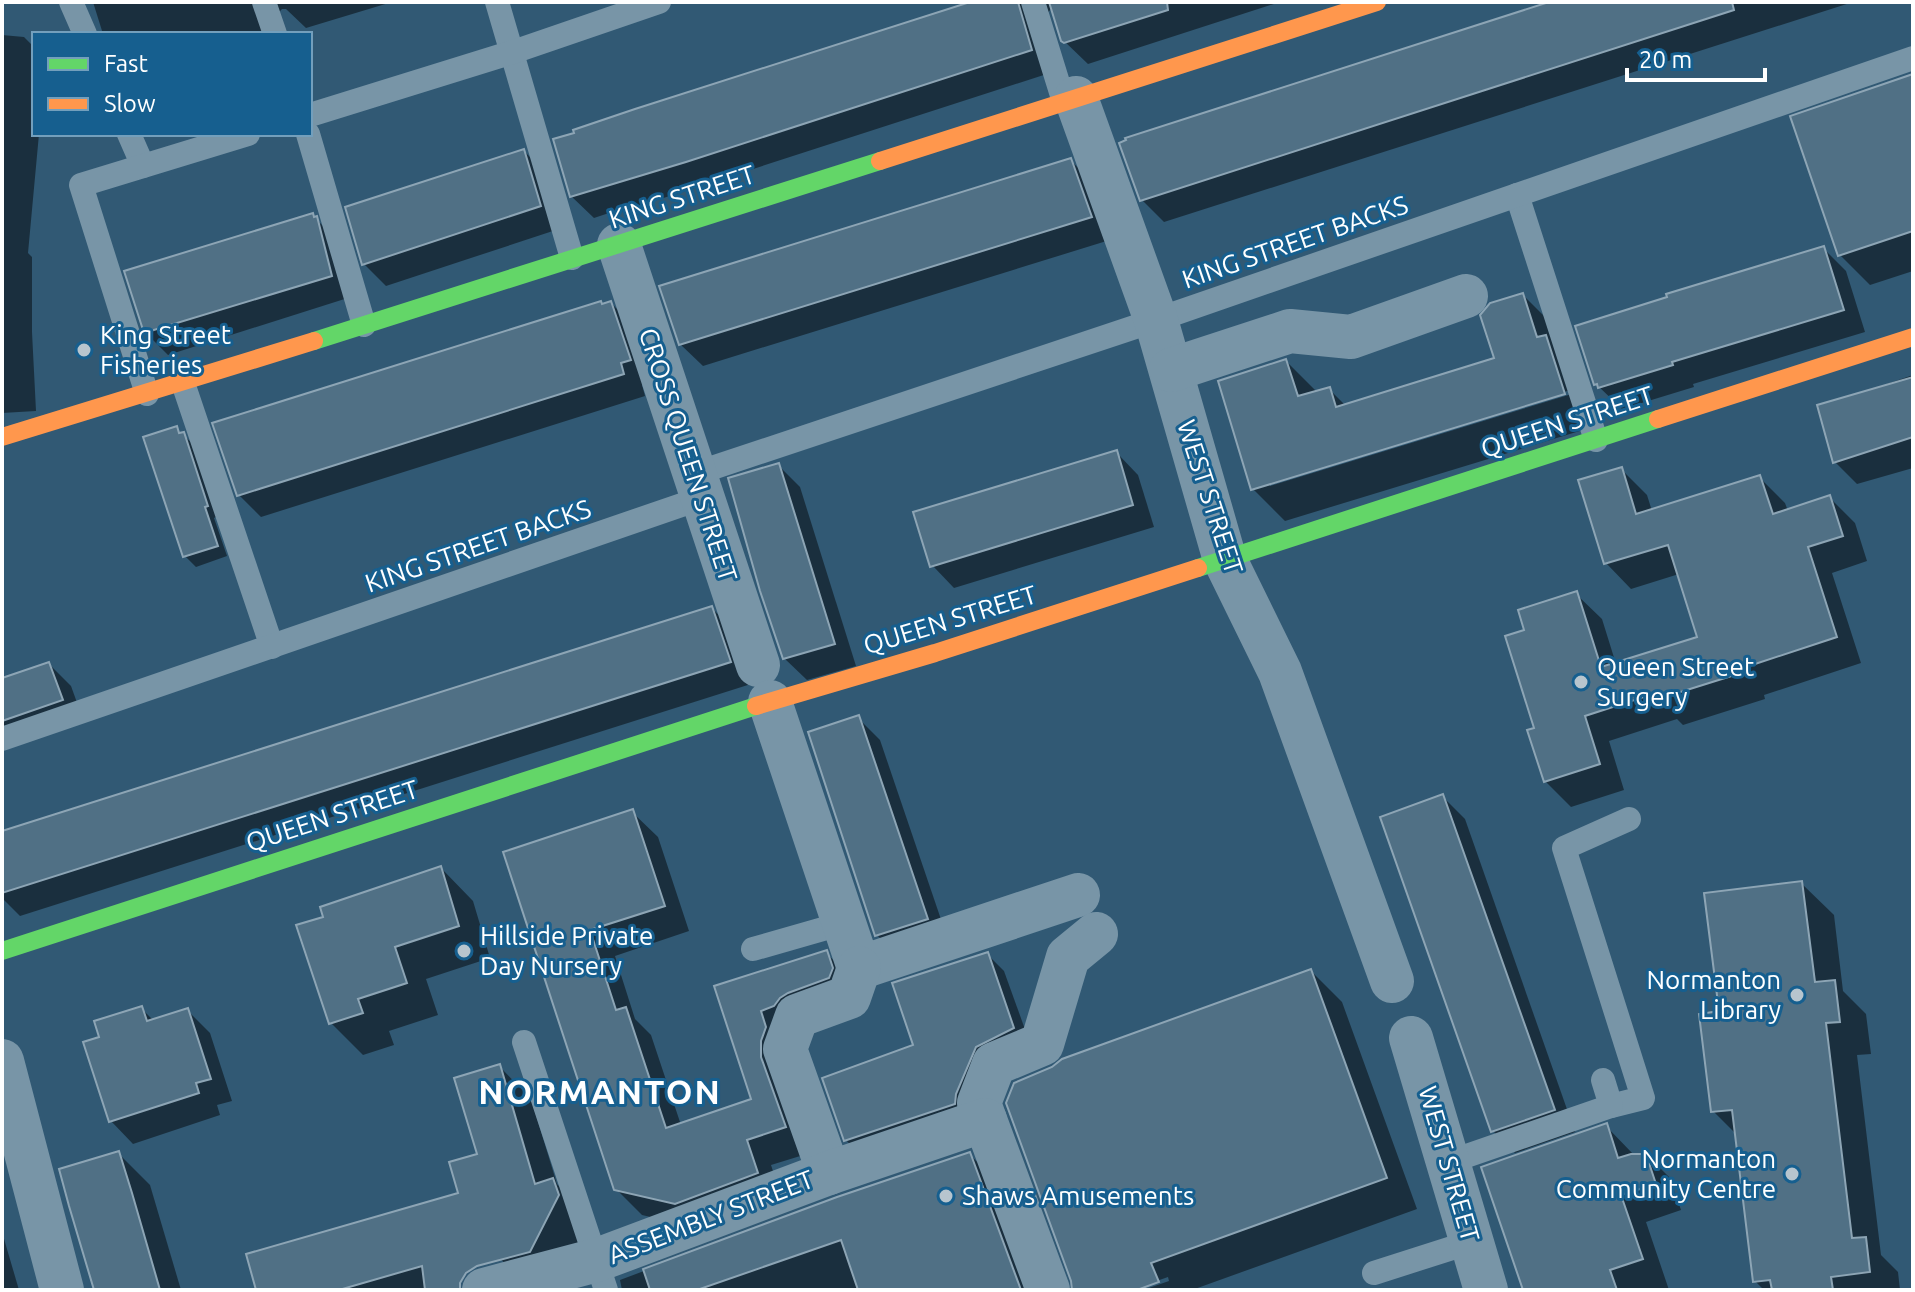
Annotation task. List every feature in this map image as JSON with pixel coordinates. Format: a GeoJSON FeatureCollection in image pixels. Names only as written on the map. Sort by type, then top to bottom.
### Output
{"type":"FeatureCollection","features":[{"type":"Feature","properties":{"kind":"street","name":"KING STREET"},"geometry":{"type":"LineString","coordinates":[[2,437],[183,383],[1377,2]]}},
{"type":"Feature","properties":{"kind":"street","name":"WEST STREET"},"geometry":{"type":"LineString","coordinates":[[1070,100],[1156,320],[1225,560],[1280,672],[1392,981]]}},
{"type":"Feature","properties":{"kind":"street","name":"CROSS QUEEN STREET"},"geometry":{"type":"LineString","coordinates":[[619,245],[850,942]]}},
{"type":"Feature","properties":{"kind":"street"},"geometry":{"type":"LineString","coordinates":[[1171,370],[1290,331],[1351,337],[1466,296]]}},
{"type":"Feature","properties":{"kind":"street","name":"QUEEN STREET"},"geometry":{"type":"LineString","coordinates":[[2,951],[764,683],[935,653],[1913,337]]}},
{"type":"Feature","properties":{"kind":"street"},"geometry":{"type":"LineString","coordinates":[[829,1173],[785,1049],[797,1016],[849,997],[850,942],[1078,895]]}},
{"type":"Feature","properties":{"kind":"street"},"geometry":{"type":"LineString","coordinates":[[1048,1290],[979,1103],[994,1064],[1042,1044],[1068,957],[1096,934]]}},
{"type":"Feature","properties":{"kind":"street","name":"WEST STREET"},"geometry":{"type":"LineString","coordinates":[[1411,1038],[1486,1290]]}},
{"type":"Feature","properties":{"kind":"street"},"geometry":{"type":"LineString","coordinates":[[5,1084],[62,1290]]}},
{"type":"Feature","properties":{"kind":"street","name":"ASSEMBLY STREET"},"geometry":{"type":"LineString","coordinates":[[484,1290],[602,1275],[829,1173],[985,1120]]}},
{"type":"Feature","properties":{"kind":"lane"},"geometry":{"type":"LineString","coordinates":[[71,2],[84,32]]}},
{"type":"Feature","properties":{"kind":"lane"},"geometry":{"type":"LineString","coordinates":[[264,2],[274,32]]}},
{"type":"Feature","properties":{"kind":"lane"},"geometry":{"type":"LineString","coordinates":[[497,2],[572,258]]}},
{"type":"Feature","properties":{"kind":"lane"},"geometry":{"type":"LineString","coordinates":[[312,114],[513,52],[659,2]]}},
{"type":"Feature","properties":{"kind":"lane"},"geometry":{"type":"LineString","coordinates":[[1033,2],[1070,100]]}},
{"type":"Feature","properties":{"kind":"lane","name":"KING STREET BACKS"},"geometry":{"type":"LineString","coordinates":[[2,739],[272,647],[698,486],[1156,320],[1913,58]]}},
{"type":"Feature","properties":{"kind":"lane"},"geometry":{"type":"LineString","coordinates":[[130,136],[143,166]]}},
{"type":"Feature","properties":{"kind":"lane"},"geometry":{"type":"LineString","coordinates":[[147,394],[81,185],[241,136]]}},
{"type":"Feature","properties":{"kind":"lane"},"geometry":{"type":"LineString","coordinates":[[309,136],[364,325]]}},
{"type":"Feature","properties":{"kind":"lane"},"geometry":{"type":"LineString","coordinates":[[1517,195],[1596,440]]}},
{"type":"Feature","properties":{"kind":"lane"},"geometry":{"type":"LineString","coordinates":[[183,383],[272,647]]}},
{"type":"Feature","properties":{"kind":"lane"},"geometry":{"type":"LineString","coordinates":[[1449,1162],[1611,1106],[1643,1098],[1564,848],[1629,819]]}},
{"type":"Feature","properties":{"kind":"lane"},"geometry":{"type":"LineString","coordinates":[[753,949],[850,942]]}},
{"type":"Feature","properties":{"kind":"lane"},"geometry":{"type":"LineString","coordinates":[[524,1042],[602,1275]]}},
{"type":"Feature","properties":{"kind":"lane"},"geometry":{"type":"LineString","coordinates":[[1603,1080],[1611,1106]]}},
{"type":"Feature","properties":{"kind":"lane"},"geometry":{"type":"LineString","coordinates":[[1374,1273],[1471,1242]]}},
{"type":"Feature","properties":{"kind":"building"},"geometry":{"type":"Polygon","coordinates":[[[970,2],[1018,2],[1032,50],[570,197],[553,139],[635,109],[970,2]]]}},
{"type":"Feature","properties":{"kind":"building"},"geometry":{"type":"Polygon","coordinates":[[[1049,2],[1167,2],[1168,10],[1064,43],[1049,2]]]}},
{"type":"Feature","properties":{"kind":"building"},"geometry":{"type":"Polygon","coordinates":[[[1549,2],[1732,2],[1734,10],[1140,201],[1119,143],[1125,138],[1549,2]]]}},
{"type":"Feature","properties":{"kind":"building"},"geometry":{"type":"Polygon","coordinates":[[[1913,74],[1913,231],[1838,256],[1790,116],[1913,74]]]}},
{"type":"Feature","properties":{"kind":"building"},"geometry":{"type":"Polygon","coordinates":[[[524,149],[541,206],[362,265],[345,207],[524,149]]]}},
{"type":"Feature","properties":{"kind":"building"},"geometry":{"type":"Polygon","coordinates":[[[1071,158],[1092,217],[679,345],[659,286],[1071,158]]]}},
{"type":"Feature","properties":{"kind":"building"},"geometry":{"type":"Polygon","coordinates":[[[313,213],[314,217],[317,216],[332,276],[144,333],[124,271],[313,213]]]}},
{"type":"Feature","properties":{"kind":"building"},"geometry":{"type":"Polygon","coordinates":[[[1824,246],[1844,310],[1672,362],[1673,365],[1598,388],[1597,384],[1594,385],[1575,326],[1667,297],[1666,294],[1824,246]]]}},
{"type":"Feature","properties":{"kind":"building"},"geometry":{"type":"Polygon","coordinates":[[[1523,293],[1537,337],[1546,335],[1565,394],[1251,490],[1218,381],[1286,359],[1298,396],[1330,387],[1336,407],[1494,358],[1480,315],[1490,303],[1523,293]]]}},
{"type":"Feature","properties":{"kind":"building"},"geometry":{"type":"Polygon","coordinates":[[[601,301],[602,304],[611,301],[631,360],[621,363],[624,374],[237,496],[212,423],[601,301]]]}},
{"type":"Feature","properties":{"kind":"building"},"geometry":{"type":"Polygon","coordinates":[[[1913,377],[1913,437],[1833,463],[1817,405],[1913,377]]]}},
{"type":"Feature","properties":{"kind":"building"},"geometry":{"type":"Polygon","coordinates":[[[177,426],[179,433],[184,432],[218,546],[183,557],[143,437],[177,426]]]}},
{"type":"Feature","properties":{"kind":"building"},"geometry":{"type":"Polygon","coordinates":[[[1117,450],[1133,505],[930,567],[913,512],[1117,450]]]}},
{"type":"Feature","properties":{"kind":"building"},"geometry":{"type":"Polygon","coordinates":[[[779,463],[835,644],[783,659],[728,478],[779,463]]]}},
{"type":"Feature","properties":{"kind":"building"},"geometry":{"type":"Polygon","coordinates":[[[1622,467],[1636,514],[1760,475],[1773,514],[1830,495],[1843,536],[1808,547],[1837,637],[1740,669],[1741,673],[1655,700],[1653,694],[1585,716],[1600,764],[1544,782],[1527,730],[1534,728],[1505,636],[1524,630],[1518,610],[1577,591],[1601,667],[1697,637],[1668,545],[1604,564],[1578,480],[1622,467]]]}},
{"type":"Feature","properties":{"kind":"building"},"geometry":{"type":"Polygon","coordinates":[[[712,606],[731,662],[2,893],[2,831],[712,606]]]}},
{"type":"Feature","properties":{"kind":"building"},"geometry":{"type":"Polygon","coordinates":[[[49,662],[63,700],[2,721],[2,678],[49,662]]]}},
{"type":"Feature","properties":{"kind":"building"},"geometry":{"type":"Polygon","coordinates":[[[859,715],[928,919],[875,936],[808,732],[859,715]]]}},
{"type":"Feature","properties":{"kind":"building"},"geometry":{"type":"Polygon","coordinates":[[[1443,794],[1555,1110],[1491,1132],[1380,817],[1443,794]]]}},
{"type":"Feature","properties":{"kind":"building"},"geometry":{"type":"Polygon","coordinates":[[[633,809],[665,906],[590,930],[616,1010],[626,1007],[666,1128],[751,1099],[714,986],[827,950],[833,968],[829,978],[788,993],[774,1006],[761,1011],[766,1027],[761,1041],[761,1057],[786,1127],[747,1140],[758,1173],[675,1204],[614,1190],[503,852],[633,809]]]}},
{"type":"Feature","properties":{"kind":"building"},"geometry":{"type":"Polygon","coordinates":[[[441,866],[459,926],[395,947],[407,983],[358,999],[363,1013],[329,1024],[296,925],[323,917],[320,907],[441,866]]]}},
{"type":"Feature","properties":{"kind":"building"},"geometry":{"type":"Polygon","coordinates":[[[1802,881],[1815,982],[1835,980],[1840,1022],[1826,1023],[1852,1238],[1866,1237],[1870,1272],[1831,1277],[1833,1290],[1772,1290],[1770,1280],[1753,1282],[1732,1110],[1711,1112],[1699,1014],[1719,1011],[1704,893],[1802,881]]]}},
{"type":"Feature","properties":{"kind":"building"},"geometry":{"type":"Polygon","coordinates":[[[988,952],[1014,1028],[976,1047],[956,1094],[955,1104],[844,1141],[822,1078],[913,1045],[892,983],[988,952]]]}},
{"type":"Feature","properties":{"kind":"building"},"geometry":{"type":"Polygon","coordinates":[[[1311,969],[1387,1178],[1151,1263],[1159,1282],[1137,1290],[1072,1290],[1006,1103],[1014,1083],[1052,1067],[1062,1059],[1311,969]]]}},
{"type":"Feature","properties":{"kind":"building"},"geometry":{"type":"Polygon","coordinates":[[[142,1006],[147,1021],[188,1008],[211,1079],[196,1083],[199,1093],[109,1122],[83,1042],[99,1037],[94,1021],[142,1006]]]}},
{"type":"Feature","properties":{"kind":"building"},"geometry":{"type":"Polygon","coordinates":[[[500,1064],[535,1184],[553,1178],[559,1195],[530,1252],[477,1266],[466,1273],[460,1290],[425,1290],[422,1266],[339,1290],[256,1290],[246,1254],[458,1193],[449,1162],[477,1154],[454,1078],[500,1064]]]}},
{"type":"Feature","properties":{"kind":"building"},"geometry":{"type":"Polygon","coordinates":[[[1607,1123],[1618,1158],[1646,1154],[1656,1184],[1621,1195],[1643,1259],[1610,1270],[1617,1290],[1523,1290],[1481,1167],[1607,1123]]]}},
{"type":"Feature","properties":{"kind":"building"},"geometry":{"type":"Polygon","coordinates":[[[119,1151],[160,1290],[94,1290],[69,1206],[59,1169],[119,1151]]]}},
{"type":"Feature","properties":{"kind":"building"},"geometry":{"type":"Polygon","coordinates":[[[970,1152],[1021,1290],[858,1290],[841,1240],[697,1290],[650,1290],[643,1269],[837,1197],[970,1152]]]}},
{"type":"Feature","properties":{"kind":"traffic: fast"},"geometry":{"type":"LineString","coordinates":[[314,341],[880,161]]}},
{"type":"Feature","properties":{"kind":"traffic: fast"},"geometry":{"type":"LineString","coordinates":[[1198,568],[1658,419]]}},
{"type":"Feature","properties":{"kind":"traffic: fast"},"geometry":{"type":"LineString","coordinates":[[2,951],[756,706]]}},
{"type":"Feature","properties":{"kind":"traffic: slow"},"geometry":{"type":"LineString","coordinates":[[880,161],[1377,2]]}},
{"type":"Feature","properties":{"kind":"traffic: slow"},"geometry":{"type":"LineString","coordinates":[[1658,419],[1913,337]]}},
{"type":"Feature","properties":{"kind":"traffic: slow"},"geometry":{"type":"LineString","coordinates":[[2,437],[314,341]]}},
{"type":"Feature","properties":{"kind":"traffic: slow"},"geometry":{"type":"LineString","coordinates":[[756,706],[935,653],[1198,568]]}},
{"type":"Feature","properties":{"kind":"place","name":"King Street Fisheries"},"geometry":{"type":"Point","coordinates":[84,350]}},
{"type":"Feature","properties":{"kind":"place","name":"Queen Street Surgery"},"geometry":{"type":"Point","coordinates":[1581,682]}},
{"type":"Feature","properties":{"kind":"place","name":"Hillside Private Day Nursery"},"geometry":{"type":"Point","coordinates":[464,951]}},
{"type":"Feature","properties":{"kind":"place","name":"Normanton Library"},"geometry":{"type":"Point","coordinates":[1797,995]}},
{"type":"Feature","properties":{"kind":"place","name":"Normanton Community Centre"},"geometry":{"type":"Point","coordinates":[1792,1174]}},
{"type":"Feature","properties":{"kind":"place","name":"Shaws Amusements"},"geometry":{"type":"Point","coordinates":[946,1196]}},
{"type":"Feature","properties":{"kind":"district","name":"NORMANTON"},"geometry":{"type":"Point","coordinates":[600,1092]}}]}
